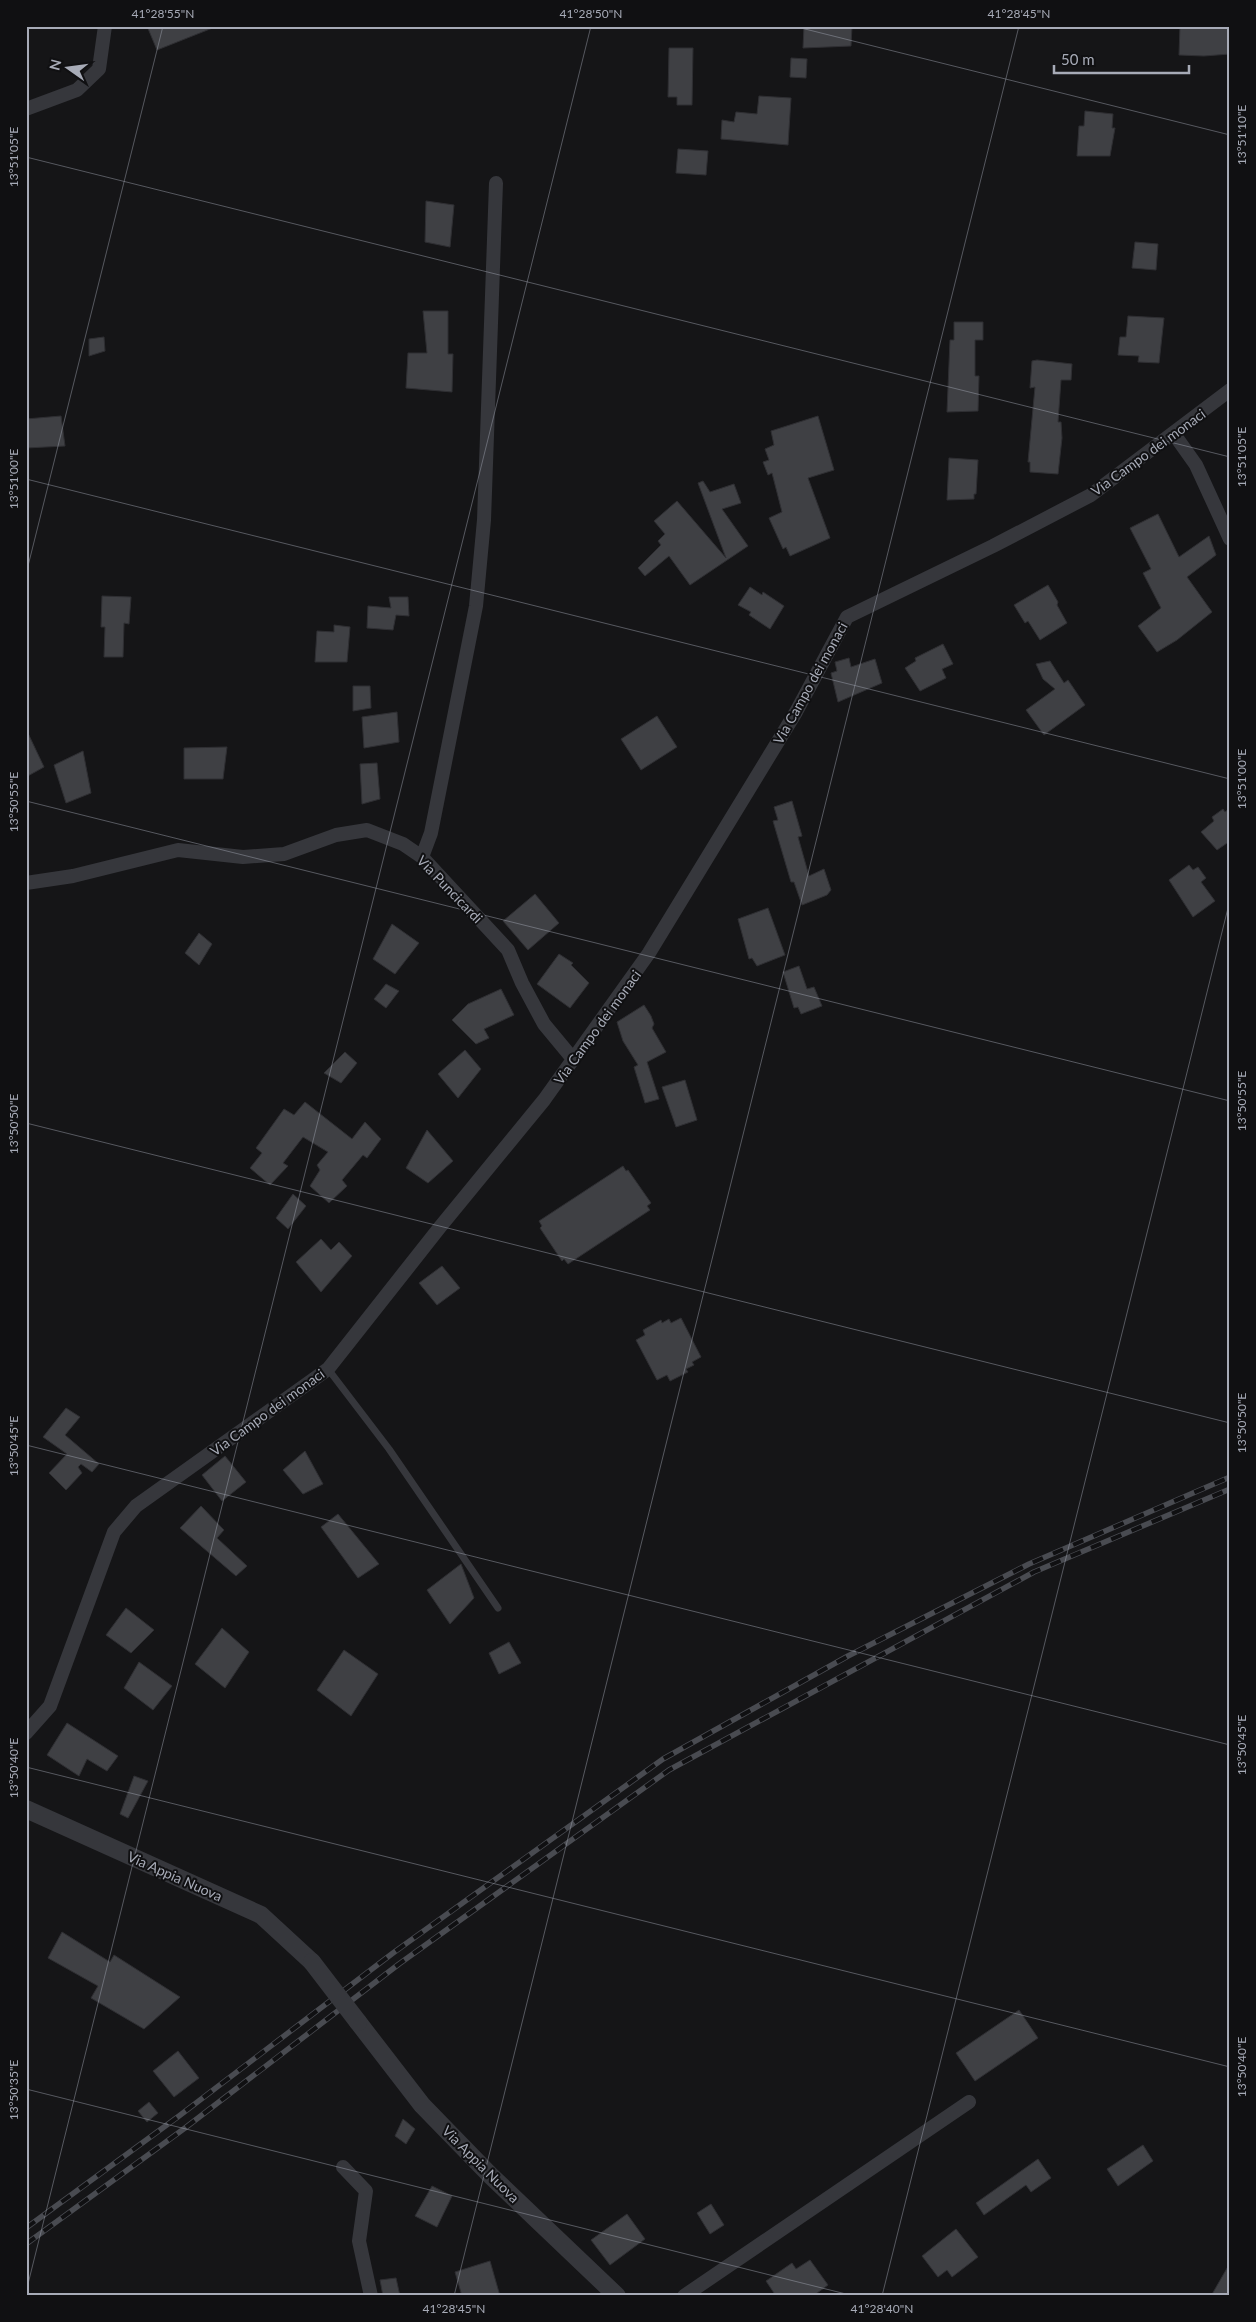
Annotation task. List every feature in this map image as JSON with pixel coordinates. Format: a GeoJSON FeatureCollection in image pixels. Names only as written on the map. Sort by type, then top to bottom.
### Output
{"type":"FeatureCollection","features":[{"type":"Feature","properties":{"kind":"street"},"geometry":{"type":"LineString","coordinates":[[26,110],[77,90],[99,69],[105,26]]}},
{"type":"Feature","properties":{"kind":"street"},"geometry":{"type":"LineString","coordinates":[[422,857],[431,833],[476,606],[484,520],[496,183]]}},
{"type":"Feature","properties":{"kind":"street","name":"Via Campo dei monaci"},"geometry":{"type":"LineString","coordinates":[[26,1733],[50,1706],[114,1532],[136,1506],[328,1369],[440,1227],[544,1100],[650,953],[796,712],[847,617],[993,546],[1091,495],[1230,390]]}},
{"type":"Feature","properties":{"kind":"street"},"geometry":{"type":"LineString","coordinates":[[1174,434],[1196,465],[1230,539]]}},
{"type":"Feature","properties":{"kind":"street","name":"Via Puncicardi"},"geometry":{"type":"LineString","coordinates":[[26,883],[73,876],[178,850],[243,857],[284,854],[336,835],[366,830],[403,844],[422,857],[508,950],[522,983],[544,1024],[573,1059]]}},
{"type":"Feature","properties":{"kind":"street","name":"Via Appia Nuova"},"geometry":{"type":"LineString","coordinates":[[26,1809],[261,1915],[312,1962],[422,2105],[490,2175],[617,2296]]}},
{"type":"Feature","properties":{"kind":"street"},"geometry":{"type":"LineString","coordinates":[[684,2296],[969,2102]]}},
{"type":"Feature","properties":{"kind":"street"},"geometry":{"type":"LineString","coordinates":[[343,2167],[366,2191],[360,2241],[371,2296]]}},
{"type":"Feature","properties":{"kind":"lane"},"geometry":{"type":"LineString","coordinates":[[328,1369],[390,1449],[498,1608]]}},
{"type":"Feature","properties":{"kind":"building"},"geometry":{"type":"Polygon","coordinates":[[[147,26],[214,26],[215,27],[157,50],[147,26]]]}},
{"type":"Feature","properties":{"kind":"building"},"geometry":{"type":"Polygon","coordinates":[[[804,26],[852,26],[851,46],[803,48],[804,26]]]}},
{"type":"Feature","properties":{"kind":"building"},"geometry":{"type":"Polygon","coordinates":[[[1180,26],[1230,26],[1230,54],[1179,55],[1180,26]]]}},
{"type":"Feature","properties":{"kind":"building"},"geometry":{"type":"Polygon","coordinates":[[[669,48],[693,48],[692,105],[677,105],[677,97],[668,97],[669,48]]]}},
{"type":"Feature","properties":{"kind":"building"},"geometry":{"type":"Polygon","coordinates":[[[791,58],[807,59],[806,78],[790,77],[791,58]]]}},
{"type":"Feature","properties":{"kind":"building"},"geometry":{"type":"Polygon","coordinates":[[[759,96],[791,98],[788,145],[721,139],[722,120],[734,122],[736,112],[757,114],[759,96]]]}},
{"type":"Feature","properties":{"kind":"building"},"geometry":{"type":"Polygon","coordinates":[[[1085,111],[1113,114],[1112,128],[1115,128],[1110,156],[1077,156],[1079,126],[1084,126],[1085,111]]]}},
{"type":"Feature","properties":{"kind":"building"},"geometry":{"type":"Polygon","coordinates":[[[678,149],[708,151],[706,175],[676,173],[678,149]]]}},
{"type":"Feature","properties":{"kind":"building"},"geometry":{"type":"Polygon","coordinates":[[[426,201],[454,205],[450,247],[425,242],[426,201]]]}},
{"type":"Feature","properties":{"kind":"building"},"geometry":{"type":"Polygon","coordinates":[[[1135,242],[1158,244],[1156,270],[1132,268],[1135,242]]]}},
{"type":"Feature","properties":{"kind":"building"},"geometry":{"type":"Polygon","coordinates":[[[423,311],[448,311],[448,354],[453,354],[452,392],[406,388],[408,353],[427,353],[423,311]]]}},
{"type":"Feature","properties":{"kind":"building"},"geometry":{"type":"Polygon","coordinates":[[[1128,316],[1164,318],[1159,363],[1138,362],[1139,356],[1118,355],[1120,337],[1126,337],[1128,316]]]}},
{"type":"Feature","properties":{"kind":"building"},"geometry":{"type":"Polygon","coordinates":[[[954,322],[983,322],[983,340],[975,340],[975,376],[979,376],[978,411],[947,412],[950,340],[954,340],[954,322]]]}},
{"type":"Feature","properties":{"kind":"building"},"geometry":{"type":"Polygon","coordinates":[[[104,337],[105,351],[89,356],[89,339],[104,337]]]}},
{"type":"Feature","properties":{"kind":"building"},"geometry":{"type":"Polygon","coordinates":[[[1032,361],[1072,364],[1071,380],[1061,380],[1058,422],[1061,422],[1062,438],[1058,474],[1030,472],[1030,462],[1028,462],[1035,387],[1030,388],[1032,361]]]}},
{"type":"Feature","properties":{"kind":"building"},"geometry":{"type":"Polygon","coordinates":[[[61,416],[65,446],[26,448],[26,419],[61,416]]]}},
{"type":"Feature","properties":{"kind":"building"},"geometry":{"type":"Polygon","coordinates":[[[818,416],[834,470],[808,478],[830,538],[790,556],[786,547],[783,549],[769,518],[782,512],[772,473],[768,475],[763,462],[769,460],[765,449],[774,445],[771,431],[818,416]]]}},
{"type":"Feature","properties":{"kind":"building"},"geometry":{"type":"Polygon","coordinates":[[[949,458],[978,460],[974,499],[947,500],[949,458]]]}},
{"type":"Feature","properties":{"kind":"building"},"geometry":{"type":"Polygon","coordinates":[[[703,481],[710,492],[734,484],[741,503],[722,509],[748,546],[690,585],[669,556],[645,576],[638,568],[661,545],[658,541],[665,534],[654,521],[677,501],[726,558],[698,483],[703,481]]]}},
{"type":"Feature","properties":{"kind":"building"},"geometry":{"type":"Polygon","coordinates":[[[1158,514],[1179,557],[1209,536],[1216,555],[1187,577],[1212,612],[1177,640],[1157,652],[1138,626],[1161,608],[1143,573],[1151,569],[1130,528],[1158,514]]]}},
{"type":"Feature","properties":{"kind":"building"},"geometry":{"type":"Polygon","coordinates":[[[1048,585],[1067,623],[1040,640],[1028,621],[1025,623],[1014,605],[1048,585]]]}},
{"type":"Feature","properties":{"kind":"building"},"geometry":{"type":"Polygon","coordinates":[[[750,587],[762,595],[763,592],[784,606],[770,629],[749,615],[751,612],[738,605],[750,587]]]}},
{"type":"Feature","properties":{"kind":"building"},"geometry":{"type":"Polygon","coordinates":[[[102,596],[131,597],[129,624],[124,623],[123,657],[104,657],[105,627],[101,627],[102,596]]]}},
{"type":"Feature","properties":{"kind":"building"},"geometry":{"type":"Polygon","coordinates":[[[389,597],[408,597],[409,616],[396,615],[393,630],[367,628],[368,606],[391,608],[389,597]]]}},
{"type":"Feature","properties":{"kind":"building"},"geometry":{"type":"Polygon","coordinates":[[[334,625],[350,627],[347,662],[315,662],[317,631],[334,632],[334,625]]]}},
{"type":"Feature","properties":{"kind":"building"},"geometry":{"type":"Polygon","coordinates":[[[943,644],[953,664],[942,669],[946,678],[920,691],[905,668],[916,661],[915,658],[943,644]]]}},
{"type":"Feature","properties":{"kind":"building"},"geometry":{"type":"Polygon","coordinates":[[[849,658],[851,667],[875,659],[882,683],[838,702],[831,673],[837,671],[835,662],[849,658]]]}},
{"type":"Feature","properties":{"kind":"building"},"geometry":{"type":"Polygon","coordinates":[[[1050,661],[1064,683],[1068,680],[1085,705],[1044,735],[1026,710],[1055,689],[1043,679],[1036,664],[1050,661]]]}},
{"type":"Feature","properties":{"kind":"building"},"geometry":{"type":"Polygon","coordinates":[[[353,686],[370,686],[371,708],[353,711],[353,686]]]}},
{"type":"Feature","properties":{"kind":"building"},"geometry":{"type":"Polygon","coordinates":[[[397,712],[399,742],[364,748],[362,717],[397,712]]]}},
{"type":"Feature","properties":{"kind":"building"},"geometry":{"type":"Polygon","coordinates":[[[657,716],[677,747],[641,770],[621,739],[657,716]]]}},
{"type":"Feature","properties":{"kind":"building"},"geometry":{"type":"Polygon","coordinates":[[[26,729],[44,767],[26,777],[26,729]]]}},
{"type":"Feature","properties":{"kind":"building"},"geometry":{"type":"Polygon","coordinates":[[[227,747],[223,779],[184,779],[184,748],[227,747]]]}},
{"type":"Feature","properties":{"kind":"building"},"geometry":{"type":"Polygon","coordinates":[[[83,751],[91,793],[66,803],[54,765],[83,751]]]}},
{"type":"Feature","properties":{"kind":"building"},"geometry":{"type":"Polygon","coordinates":[[[377,763],[380,799],[362,804],[360,764],[377,763]]]}},
{"type":"Feature","properties":{"kind":"building"},"geometry":{"type":"Polygon","coordinates":[[[792,801],[802,836],[798,837],[809,876],[824,869],[831,890],[827,895],[802,905],[794,882],[791,882],[773,821],[778,820],[774,807],[792,801]]]}},
{"type":"Feature","properties":{"kind":"building"},"geometry":{"type":"Polygon","coordinates":[[[1230,808],[1230,841],[1217,850],[1201,832],[1214,821],[1212,817],[1223,809],[1225,812],[1230,808]]]}},
{"type":"Feature","properties":{"kind":"building"},"geometry":{"type":"Polygon","coordinates":[[[1189,865],[1193,870],[1198,867],[1206,878],[1201,882],[1215,901],[1193,917],[1169,880],[1189,865]]]}},
{"type":"Feature","properties":{"kind":"building"},"geometry":{"type":"Polygon","coordinates":[[[535,894],[559,923],[528,950],[503,921],[535,894]]]}},
{"type":"Feature","properties":{"kind":"building"},"geometry":{"type":"Polygon","coordinates":[[[768,908],[785,955],[757,966],[752,958],[749,959],[738,919],[768,908]]]}},
{"type":"Feature","properties":{"kind":"building"},"geometry":{"type":"Polygon","coordinates":[[[392,924],[419,943],[395,974],[373,959],[392,924]]]}},
{"type":"Feature","properties":{"kind":"building"},"geometry":{"type":"Polygon","coordinates":[[[199,933],[212,944],[199,965],[185,953],[199,933]]]}},
{"type":"Feature","properties":{"kind":"building"},"geometry":{"type":"Polygon","coordinates":[[[559,954],[573,963],[571,965],[589,983],[570,1008],[537,984],[559,954]]]}},
{"type":"Feature","properties":{"kind":"building"},"geometry":{"type":"Polygon","coordinates":[[[799,966],[807,989],[814,987],[822,1006],[801,1014],[798,1007],[794,1008],[783,972],[799,966]]]}},
{"type":"Feature","properties":{"kind":"building"},"geometry":{"type":"Polygon","coordinates":[[[386,984],[399,991],[386,1008],[374,999],[386,984]]]}},
{"type":"Feature","properties":{"kind":"building"},"geometry":{"type":"Polygon","coordinates":[[[501,989],[514,1015],[484,1029],[489,1038],[476,1044],[452,1020],[468,1004],[501,989]]]}},
{"type":"Feature","properties":{"kind":"building"},"geometry":{"type":"Polygon","coordinates":[[[644,1005],[654,1024],[652,1028],[666,1052],[647,1062],[659,1099],[645,1103],[634,1067],[638,1065],[623,1041],[617,1022],[644,1005]]]}},
{"type":"Feature","properties":{"kind":"building"},"geometry":{"type":"Polygon","coordinates":[[[465,1050],[481,1069],[458,1098],[438,1074],[465,1050]]]}},
{"type":"Feature","properties":{"kind":"building"},"geometry":{"type":"Polygon","coordinates":[[[345,1052],[357,1063],[341,1083],[324,1073],[345,1052]]]}},
{"type":"Feature","properties":{"kind":"building"},"geometry":{"type":"Polygon","coordinates":[[[685,1080],[697,1120],[676,1127],[662,1087],[685,1080]]]}},
{"type":"Feature","properties":{"kind":"building"},"geometry":{"type":"Polygon","coordinates":[[[305,1102],[352,1139],[365,1122],[381,1139],[367,1158],[363,1155],[342,1180],[347,1186],[329,1203],[310,1186],[320,1170],[317,1165],[328,1152],[303,1137],[283,1163],[288,1166],[270,1185],[250,1168],[262,1153],[256,1148],[284,1109],[294,1115],[305,1102]]]}},
{"type":"Feature","properties":{"kind":"building"},"geometry":{"type":"Polygon","coordinates":[[[427,1130],[453,1161],[428,1183],[406,1168],[427,1130]]]}},
{"type":"Feature","properties":{"kind":"building"},"geometry":{"type":"Polygon","coordinates":[[[623,1166],[626,1171],[628,1170],[651,1203],[647,1206],[650,1210],[568,1264],[564,1259],[562,1261],[540,1228],[542,1226],[539,1221],[623,1166]]]}},
{"type":"Feature","properties":{"kind":"building"},"geometry":{"type":"Polygon","coordinates":[[[293,1194],[306,1206],[288,1229],[276,1218],[293,1194]]]}},
{"type":"Feature","properties":{"kind":"building"},"geometry":{"type":"Polygon","coordinates":[[[321,1239],[331,1250],[339,1242],[352,1256],[321,1292],[296,1262],[321,1239]]]}},
{"type":"Feature","properties":{"kind":"building"},"geometry":{"type":"Polygon","coordinates":[[[442,1266],[460,1288],[437,1305],[419,1283],[442,1266]]]}},
{"type":"Feature","properties":{"kind":"building"},"geometry":{"type":"Polygon","coordinates":[[[681,1318],[701,1357],[692,1362],[694,1365],[686,1369],[688,1372],[670,1381],[667,1375],[657,1380],[636,1340],[645,1335],[643,1330],[661,1320],[662,1323],[669,1319],[671,1323],[681,1318]]]}},
{"type":"Feature","properties":{"kind":"building"},"geometry":{"type":"Polygon","coordinates":[[[66,1408],[80,1417],[65,1435],[99,1464],[92,1472],[81,1464],[78,1467],[82,1473],[66,1490],[49,1473],[67,1454],[43,1437],[66,1408]]]}},
{"type":"Feature","properties":{"kind":"building"},"geometry":{"type":"Polygon","coordinates":[[[305,1451],[323,1484],[303,1494],[283,1470],[305,1451]]]}},
{"type":"Feature","properties":{"kind":"building"},"geometry":{"type":"Polygon","coordinates":[[[225,1456],[246,1482],[222,1501],[202,1475],[225,1456]]]}},
{"type":"Feature","properties":{"kind":"building"},"geometry":{"type":"Polygon","coordinates":[[[201,1506],[224,1530],[217,1538],[247,1566],[236,1576],[180,1528],[201,1506]]]}},
{"type":"Feature","properties":{"kind":"building"},"geometry":{"type":"Polygon","coordinates":[[[338,1514],[379,1564],[358,1578],[321,1527],[338,1514]]]}},
{"type":"Feature","properties":{"kind":"building"},"geometry":{"type":"Polygon","coordinates":[[[461,1564],[474,1598],[450,1624],[427,1590],[461,1564]]]}},
{"type":"Feature","properties":{"kind":"building"},"geometry":{"type":"Polygon","coordinates":[[[126,1608],[154,1630],[131,1653],[106,1635],[126,1608]]]}},
{"type":"Feature","properties":{"kind":"building"},"geometry":{"type":"Polygon","coordinates":[[[222,1628],[249,1652],[225,1688],[195,1664],[222,1628]]]}},
{"type":"Feature","properties":{"kind":"building"},"geometry":{"type":"Polygon","coordinates":[[[509,1642],[521,1663],[499,1674],[489,1653],[509,1642]]]}},
{"type":"Feature","properties":{"kind":"building"},"geometry":{"type":"Polygon","coordinates":[[[344,1650],[378,1674],[351,1716],[317,1690],[344,1650]]]}},
{"type":"Feature","properties":{"kind":"building"},"geometry":{"type":"Polygon","coordinates":[[[139,1662],[172,1686],[153,1710],[124,1688],[139,1662]]]}},
{"type":"Feature","properties":{"kind":"building"},"geometry":{"type":"Polygon","coordinates":[[[67,1723],[118,1756],[107,1771],[87,1759],[79,1776],[47,1755],[67,1723]]]}},
{"type":"Feature","properties":{"kind":"building"},"geometry":{"type":"Polygon","coordinates":[[[134,1776],[148,1781],[128,1818],[120,1814],[134,1776]]]}},
{"type":"Feature","properties":{"kind":"building"},"geometry":{"type":"Polygon","coordinates":[[[62,1932],[110,1962],[114,1955],[180,1997],[144,2029],[91,1998],[98,1986],[48,1958],[62,1932]]]}},
{"type":"Feature","properties":{"kind":"building"},"geometry":{"type":"Polygon","coordinates":[[[1019,2010],[1038,2038],[975,2081],[956,2053],[1019,2010]]]}},
{"type":"Feature","properties":{"kind":"building"},"geometry":{"type":"Polygon","coordinates":[[[178,2051],[199,2078],[174,2097],[153,2071],[178,2051]]]}},
{"type":"Feature","properties":{"kind":"building"},"geometry":{"type":"Polygon","coordinates":[[[149,2102],[158,2113],[147,2122],[138,2111],[149,2102]]]}},
{"type":"Feature","properties":{"kind":"building"},"geometry":{"type":"Polygon","coordinates":[[[403,2119],[415,2129],[406,2144],[395,2136],[403,2119]]]}},
{"type":"Feature","properties":{"kind":"building"},"geometry":{"type":"Polygon","coordinates":[[[1143,2145],[1153,2161],[1118,2186],[1107,2169],[1143,2145]]]}},
{"type":"Feature","properties":{"kind":"building"},"geometry":{"type":"Polygon","coordinates":[[[1038,2159],[1051,2178],[1031,2192],[1026,2185],[984,2215],[976,2203],[1038,2159]]]}},
{"type":"Feature","properties":{"kind":"building"},"geometry":{"type":"Polygon","coordinates":[[[432,2186],[452,2196],[437,2227],[415,2216],[432,2186]]]}},
{"type":"Feature","properties":{"kind":"building"},"geometry":{"type":"Polygon","coordinates":[[[711,2204],[724,2225],[710,2234],[697,2213],[711,2204]]]}},
{"type":"Feature","properties":{"kind":"building"},"geometry":{"type":"Polygon","coordinates":[[[627,2214],[645,2239],[610,2265],[591,2240],[627,2214]]]}},
{"type":"Feature","properties":{"kind":"building"},"geometry":{"type":"Polygon","coordinates":[[[956,2229],[978,2257],[952,2277],[947,2270],[938,2277],[922,2256],[956,2229]]]}},
{"type":"Feature","properties":{"kind":"building"},"geometry":{"type":"Polygon","coordinates":[[[810,2260],[828,2285],[813,2296],[776,2296],[766,2281],[792,2263],[796,2269],[810,2260]]]}},
{"type":"Feature","properties":{"kind":"building"},"geometry":{"type":"Polygon","coordinates":[[[490,2261],[500,2296],[462,2296],[455,2272],[490,2261]]]}},
{"type":"Feature","properties":{"kind":"building"},"geometry":{"type":"Polygon","coordinates":[[[1230,2263],[1230,2296],[1211,2296],[1230,2263]]]}},
{"type":"Feature","properties":{"kind":"building"},"geometry":{"type":"Polygon","coordinates":[[[396,2278],[400,2296],[383,2296],[380,2280],[396,2278]]]}},
{"type":"Feature","properties":{"kind":"railway"},"geometry":{"type":"LineString","coordinates":[[26,2228],[179,2116],[393,1953],[663,1759],[848,1656],[1029,1564],[1230,1477]]}},
{"type":"Feature","properties":{"kind":"railway"},"geometry":{"type":"LineString","coordinates":[[26,2244],[185,2128],[399,1964],[669,1770],[1034,1572],[1230,1489]]}}]}
